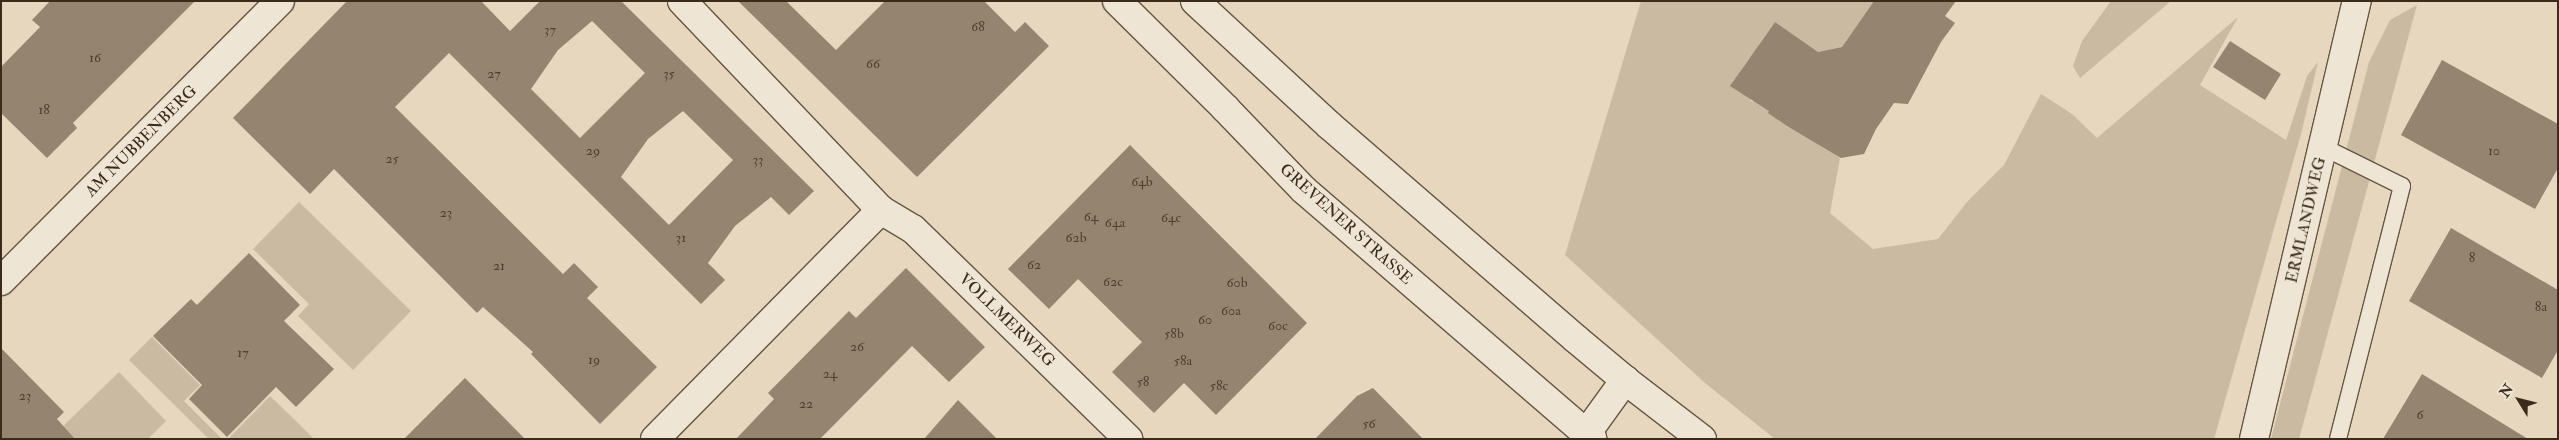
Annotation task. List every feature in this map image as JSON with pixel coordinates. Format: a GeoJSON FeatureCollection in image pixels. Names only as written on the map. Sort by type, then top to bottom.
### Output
{"type":"FeatureCollection","features":[{"type":"Feature","properties":{"kind":"street","name":"AM NUBBENBERG"},"geometry":{"type":"LineString","coordinates":[[1,280],[280,1]]}},
{"type":"Feature","properties":{"kind":"street","name":"VOLLMERWEG"},"geometry":{"type":"LineString","coordinates":[[682,1],[881,210],[914,229],[1128,439]]}},
{"type":"Feature","properties":{"kind":"street","name":"GREVENER STRASSE"},"geometry":{"type":"LineString","coordinates":[[1117,1],[1304,190],[1589,437],[1625,380]]}},
{"type":"Feature","properties":{"kind":"street"},"geometry":{"type":"LineString","coordinates":[[1195,1],[1329,125],[1625,380],[1702,439]]}},
{"type":"Feature","properties":{"kind":"street","name":"ERMLANDWEG"},"geometry":{"type":"LineString","coordinates":[[2254,439],[2357,1]]}},
{"type":"Feature","properties":{"kind":"street"},"geometry":{"type":"LineString","coordinates":[[654,439],[881,210]]}},
{"type":"Feature","properties":{"kind":"lane"},"geometry":{"type":"LineString","coordinates":[[2323,148],[2402,186],[2338,439]]}},
{"type":"Feature","properties":{"kind":"shaded area"},"geometry":{"type":"Polygon","coordinates":[[[1641,1],[1874,1],[1842,47],[1818,52],[1775,22],[1759,44],[1759,57],[1749,58],[1731,86],[1734,88],[1738,83],[1754,95],[1750,100],[1753,102],[1757,97],[1787,126],[1837,152],[1836,155],[1840,158],[1830,213],[1873,249],[1938,239],[1967,202],[2004,165],[2041,94],[2072,114],[2097,138],[2238,17],[2200,85],[2286,140],[2307,76],[2318,62],[2301,134],[2214,439],[1775,439],[1705,383],[1565,255],[1641,1]]]}},
{"type":"Feature","properties":{"kind":"shaded area"},"geometry":{"type":"Polygon","coordinates":[[[2111,1],[2171,1],[2080,78],[2073,66],[2082,41],[2111,1]]]}},
{"type":"Feature","properties":{"kind":"shaded area"},"geometry":{"type":"Polygon","coordinates":[[[2417,5],[2299,439],[2271,439],[2369,62],[2390,20],[2417,5]]]}},
{"type":"Feature","properties":{"kind":"shaded area"},"geometry":{"type":"Polygon","coordinates":[[[299,202],[411,311],[353,370],[298,316],[309,304],[253,249],[299,202]]]}},
{"type":"Feature","properties":{"kind":"shaded area"},"geometry":{"type":"Polygon","coordinates":[[[152,337],[200,385],[184,401],[222,439],[209,439],[129,360],[152,337]]]}},
{"type":"Feature","properties":{"kind":"shaded area"},"geometry":{"type":"Polygon","coordinates":[[[119,372],[166,421],[148,439],[65,439],[58,431],[119,372]]]}},
{"type":"Feature","properties":{"kind":"shaded area"},"geometry":{"type":"Polygon","coordinates":[[[270,396],[298,423],[314,439],[228,439],[270,396]]]}},
{"type":"Feature","properties":{"kind":"building"},"geometry":{"type":"Polygon","coordinates":[[[50,1],[195,1],[73,123],[77,128],[47,158],[1,113],[1,67],[40,27],[32,20],[50,1]]]}},
{"type":"Feature","properties":{"kind":"building"},"geometry":{"type":"Polygon","coordinates":[[[347,1],[481,1],[510,31],[540,1],[621,1],[814,191],[789,215],[771,197],[735,226],[708,263],[725,280],[701,304],[449,53],[395,107],[563,274],[574,263],[598,287],[587,298],[657,367],[600,424],[531,354],[533,352],[483,307],[477,313],[334,169],[310,194],[233,118],[347,1]],[[592,21],[558,50],[531,89],[580,138],[645,73],[592,21]],[[683,111],[648,139],[621,177],[669,225],[733,160],[683,111]]]}},
{"type":"Feature","properties":{"kind":"building"},"geometry":{"type":"Polygon","coordinates":[[[738,1],[786,1],[836,50],[885,1],[984,1],[1015,32],[1025,22],[1049,46],[917,177],[738,1]]]}},
{"type":"Feature","properties":{"kind":"building"},"geometry":{"type":"Polygon","coordinates":[[[1874,1],[1956,1],[1945,16],[1955,23],[1941,42],[1908,104],[1894,103],[1876,129],[1864,154],[1841,158],[1787,126],[1768,113],[1769,111],[1730,86],[1775,22],[1818,52],[1842,47],[1874,1]]]}},
{"type":"Feature","properties":{"kind":"building"},"geometry":{"type":"Polygon","coordinates":[[[2230,41],[2281,74],[2265,100],[2213,67],[2230,41]]]}},
{"type":"Feature","properties":{"kind":"building"},"geometry":{"type":"Polygon","coordinates":[[[2442,60],[2558,124],[2558,168],[2535,209],[2401,135],[2442,60]]]}},
{"type":"Feature","properties":{"kind":"building"},"geometry":{"type":"Polygon","coordinates":[[[1130,145],[1307,323],[1216,415],[1184,383],[1154,413],[1112,372],[1142,342],[1078,279],[1049,309],[1008,269],[1130,145]]]}},
{"type":"Feature","properties":{"kind":"building"},"geometry":{"type":"Polygon","coordinates":[[[2451,228],[2558,290],[2558,350],[2542,378],[2409,301],[2451,228]]]}},
{"type":"Feature","properties":{"kind":"building"},"geometry":{"type":"Polygon","coordinates":[[[249,253],[300,305],[284,321],[334,369],[296,407],[276,387],[227,437],[189,399],[202,385],[153,336],[191,299],[197,305],[249,253]]]}},
{"type":"Feature","properties":{"kind":"building"},"geometry":{"type":"Polygon","coordinates":[[[906,268],[985,347],[949,382],[912,346],[820,439],[736,439],[774,399],[768,393],[849,311],[856,318],[906,268]]]}},
{"type":"Feature","properties":{"kind":"building"},"geometry":{"type":"Polygon","coordinates":[[[1,348],[64,412],[57,419],[75,439],[1,439],[1,348]]]}},
{"type":"Feature","properties":{"kind":"building"},"geometry":{"type":"Polygon","coordinates":[[[2422,374],[2528,439],[2383,439],[2422,374]]]}},
{"type":"Feature","properties":{"kind":"building"},"geometry":{"type":"Polygon","coordinates":[[[465,378],[525,439],[404,439],[465,378]]]}},
{"type":"Feature","properties":{"kind":"building"},"geometry":{"type":"Polygon","coordinates":[[[1373,388],[1423,439],[1315,439],[1357,396],[1373,388]]]}},
{"type":"Feature","properties":{"kind":"building"},"geometry":{"type":"Polygon","coordinates":[[[958,400],[997,439],[924,439],[958,400]]]}}]}
